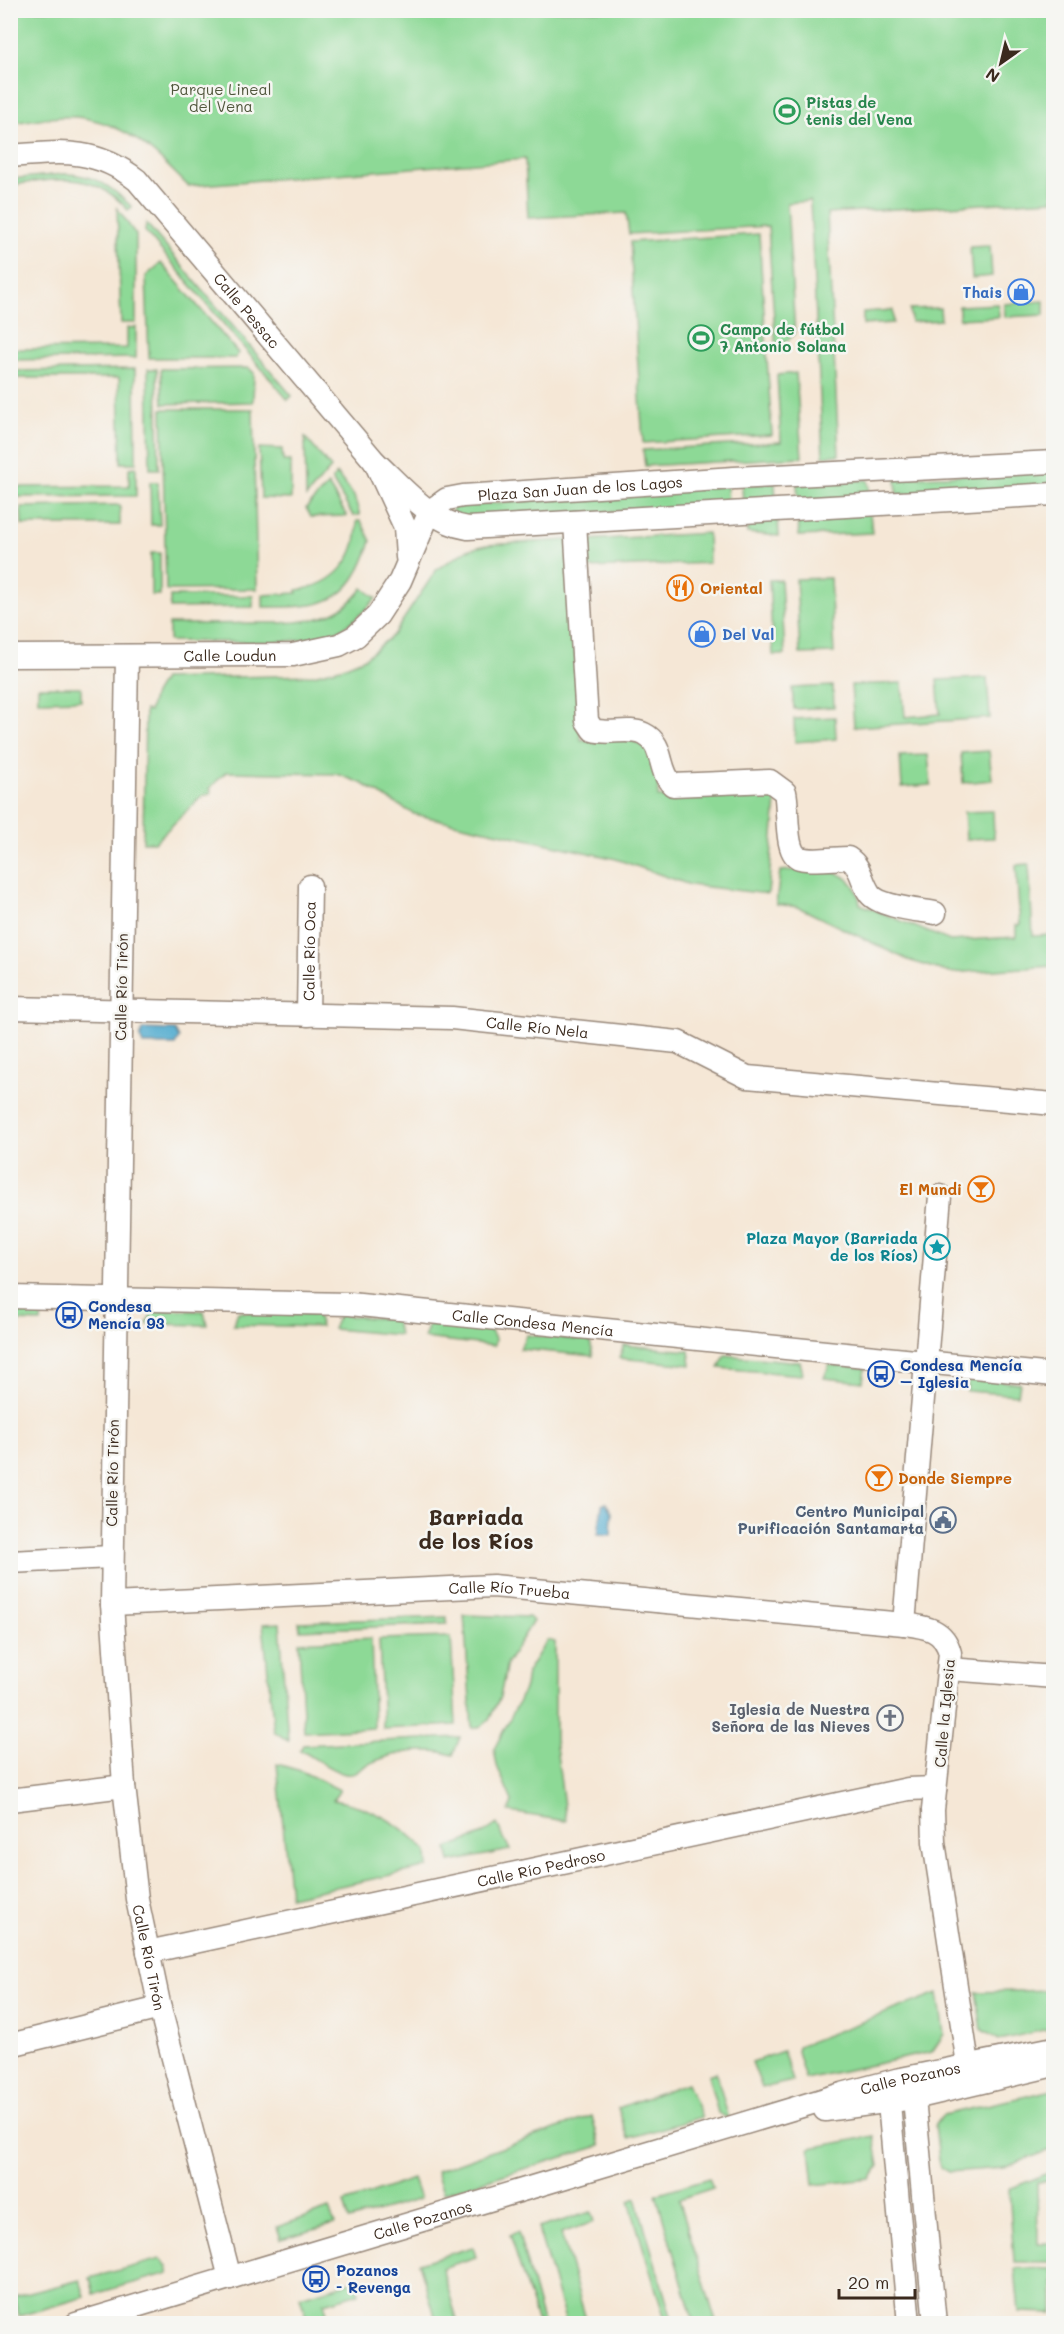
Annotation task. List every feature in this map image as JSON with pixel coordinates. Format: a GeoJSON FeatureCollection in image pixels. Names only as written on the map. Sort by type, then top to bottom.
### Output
{"type":"FeatureCollection","features":[{"type":"Feature","properties":{"kind":"street","name":"Calle Pessac"},"geometry":{"type":"LineString","coordinates":[[10,156],[66,152],[90,154],[137,180],[375,462],[405,527],[406,563]]}},
{"type":"Feature","properties":{"kind":"street"},"geometry":{"type":"LineString","coordinates":[[375,462],[430,511],[456,526],[468,528],[1053,494]]}},
{"type":"Feature","properties":{"kind":"street","name":"Plaza San Juan de los Lagos"},"geometry":{"type":"LineString","coordinates":[[430,511],[447,499],[463,496],[734,478],[1053,462]]}},
{"type":"Feature","properties":{"kind":"street"},"geometry":{"type":"LineString","coordinates":[[882,472],[884,504]]}},
{"type":"Feature","properties":{"kind":"street"},"geometry":{"type":"LineString","coordinates":[[734,478],[736,513]]}},
{"type":"Feature","properties":{"kind":"street"},"geometry":{"type":"LineString","coordinates":[[406,563],[430,511]]}},
{"type":"Feature","properties":{"kind":"street"},"geometry":{"type":"LineString","coordinates":[[575,522],[587,720],[593,730],[643,733],[653,740],[660,754],[666,779],[673,785],[770,781],[778,784],[785,792],[789,847],[794,855],[801,859],[848,858],[858,867],[870,894],[879,901],[935,913]]}},
{"type":"Feature","properties":{"kind":"street","name":"Calle Loudun"},"geometry":{"type":"LineString","coordinates":[[10,656],[294,655],[339,645],[356,636],[378,615],[394,591],[406,563]]}},
{"type":"Feature","properties":{"kind":"street","name":"Calle Río Tirón"},"geometry":{"type":"LineString","coordinates":[[127,656],[115,1299],[112,1604],[124,1786],[131,1854],[148,1952],[160,2008],[230,2278]]}},
{"type":"Feature","properties":{"kind":"street","name":"Calle Río Oca"},"geometry":{"type":"LineString","coordinates":[[308,1015],[310,886]]}},
{"type":"Feature","properties":{"kind":"street","name":"Calle Río Nela"},"geometry":{"type":"LineString","coordinates":[[10,1008],[452,1018],[678,1042],[747,1077],[1053,1104]]}},
{"type":"Feature","properties":{"kind":"street"},"geometry":{"type":"LineString","coordinates":[[904,1624],[928,1364],[940,1196]]}},
{"type":"Feature","properties":{"kind":"street","name":"Calle Condesa Mencía"},"geometry":{"type":"LineString","coordinates":[[10,1297],[350,1304],[1053,1375]]}},
{"type":"Feature","properties":{"kind":"street"},"geometry":{"type":"LineString","coordinates":[[10,1562],[111,1557]]}},
{"type":"Feature","properties":{"kind":"street","name":"Calle Río Trueba"},"geometry":{"type":"LineString","coordinates":[[112,1604],[493,1586],[904,1624]]}},
{"type":"Feature","properties":{"kind":"street","name":"Calle la Iglesia"},"geometry":{"type":"LineString","coordinates":[[904,1624],[926,1627],[944,1637],[950,1653],[935,1788],[934,1842],[969,2075]]}},
{"type":"Feature","properties":{"kind":"street"},"geometry":{"type":"LineString","coordinates":[[949,1669],[1053,1677]]}},
{"type":"Feature","properties":{"kind":"street"},"geometry":{"type":"LineString","coordinates":[[10,1800],[124,1786]]}},
{"type":"Feature","properties":{"kind":"street","name":"Calle Río Pedroso"},"geometry":{"type":"LineString","coordinates":[[148,1952],[908,1789],[935,1788]]}},
{"type":"Feature","properties":{"kind":"street"},"geometry":{"type":"LineString","coordinates":[[10,2045],[160,2008]]}},
{"type":"Feature","properties":{"kind":"street","name":"Calle Pozanos"},"geometry":{"type":"LineString","coordinates":[[770,2116],[889,2103],[914,2098],[969,2075],[1053,2048]]}},
{"type":"Feature","properties":{"kind":"street","name":"Calle Pozanos"},"geometry":{"type":"LineString","coordinates":[[76,2324],[896,2080],[1053,2066]]}},
{"type":"Feature","properties":{"kind":"street"},"geometry":{"type":"LineString","coordinates":[[909,2324],[889,2103],[890,2092],[896,2080],[914,2098],[935,2324]]}},
{"type":"Feature","properties":{"kind":"street"},"geometry":{"type":"LineString","coordinates":[[898,2188],[923,2187]]}},
{"type":"Feature","properties":{"kind":"green space","name":"Parque Lineal del Vena"},"geometry":{"type":"Polygon","coordinates":[[[11,10],[1053,11],[1053,200],[827,213],[839,455],[823,456],[810,201],[787,203],[795,334],[776,350],[768,226],[629,234],[626,213],[528,218],[525,159],[188,186],[151,151],[110,125],[76,117],[51,117],[11,123],[11,10]]]}},
{"type":"Feature","properties":{"kind":"green space"},"geometry":{"type":"Polygon","coordinates":[[[64,174],[93,179],[109,187],[132,207],[128,210],[115,197],[101,188],[74,180],[11,185],[11,179],[64,174]]]}},
{"type":"Feature","properties":{"kind":"green space"},"geometry":{"type":"Polygon","coordinates":[[[117,208],[136,235],[136,323],[121,323],[117,208]]]}},
{"type":"Feature","properties":{"kind":"green space"},"geometry":{"type":"Polygon","coordinates":[[[146,223],[292,396],[288,400],[145,231],[146,223]]]}},
{"type":"Feature","properties":{"kind":"green space","name":"Campo de fútbol 7 Antonio Solana"},"geometry":{"type":"Polygon","coordinates":[[[759,234],[772,435],[643,443],[630,242],[759,234]]]}},
{"type":"Feature","properties":{"kind":"green space"},"geometry":{"type":"Polygon","coordinates":[[[990,246],[992,276],[972,278],[970,247],[990,246]]]}},
{"type":"Feature","properties":{"kind":"green space"},"geometry":{"type":"Polygon","coordinates":[[[161,263],[238,353],[236,358],[149,358],[146,276],[161,263]]]}},
{"type":"Feature","properties":{"kind":"green space"},"geometry":{"type":"Polygon","coordinates":[[[1044,301],[1044,315],[1005,317],[1004,304],[1044,301]]]}},
{"type":"Feature","properties":{"kind":"green space"},"geometry":{"type":"Polygon","coordinates":[[[998,304],[999,317],[959,319],[959,306],[998,304]]]}},
{"type":"Feature","properties":{"kind":"green space"},"geometry":{"type":"Polygon","coordinates":[[[940,308],[941,320],[911,322],[910,309],[940,308]]]}},
{"type":"Feature","properties":{"kind":"green space"},"geometry":{"type":"Polygon","coordinates":[[[893,310],[893,323],[863,325],[863,312],[893,310]]]}},
{"type":"Feature","properties":{"kind":"green space"},"geometry":{"type":"Polygon","coordinates":[[[136,327],[136,358],[11,360],[11,349],[127,348],[127,328],[136,327]]]}},
{"type":"Feature","properties":{"kind":"green space"},"geometry":{"type":"Polygon","coordinates":[[[249,368],[254,373],[253,402],[163,404],[161,369],[249,368]]]}},
{"type":"Feature","properties":{"kind":"green space"},"geometry":{"type":"Polygon","coordinates":[[[135,369],[136,463],[121,463],[119,378],[11,378],[11,371],[135,369]]]}},
{"type":"Feature","properties":{"kind":"green space"},"geometry":{"type":"Polygon","coordinates":[[[148,369],[157,369],[159,469],[150,469],[148,369]]]}},
{"type":"Feature","properties":{"kind":"green space"},"geometry":{"type":"Polygon","coordinates":[[[796,373],[802,457],[645,466],[643,450],[781,442],[777,375],[796,373]]]}},
{"type":"Feature","properties":{"kind":"green space"},"geometry":{"type":"Polygon","coordinates":[[[162,409],[253,409],[257,589],[166,590],[162,409]]]}},
{"type":"Feature","properties":{"kind":"green space"},"geometry":{"type":"Polygon","coordinates":[[[305,437],[331,468],[306,497],[305,437]]]}},
{"type":"Feature","properties":{"kind":"green space"},"geometry":{"type":"Polygon","coordinates":[[[259,448],[282,449],[283,461],[291,461],[291,499],[261,498],[259,448]]]}},
{"type":"Feature","properties":{"kind":"green space"},"geometry":{"type":"Polygon","coordinates":[[[136,467],[136,496],[11,497],[11,487],[129,486],[129,468],[136,467]]]}},
{"type":"Feature","properties":{"kind":"green space"},"geometry":{"type":"Polygon","coordinates":[[[1053,471],[1053,485],[897,495],[896,478],[1053,471]]]}},
{"type":"Feature","properties":{"kind":"green space"},"geometry":{"type":"Polygon","coordinates":[[[337,474],[354,496],[360,515],[353,516],[332,480],[337,474]]]}},
{"type":"Feature","properties":{"kind":"green space"},"geometry":{"type":"Polygon","coordinates":[[[868,480],[870,497],[798,501],[797,483],[868,480]]]}},
{"type":"Feature","properties":{"kind":"green space"},"geometry":{"type":"Polygon","coordinates":[[[150,482],[158,482],[160,525],[151,525],[150,482]]]}},
{"type":"Feature","properties":{"kind":"green space"},"geometry":{"type":"Polygon","coordinates":[[[775,483],[776,503],[743,506],[742,485],[775,483]]]}},
{"type":"Feature","properties":{"kind":"green space"},"geometry":{"type":"Polygon","coordinates":[[[328,485],[347,516],[311,517],[306,508],[328,485]]]}},
{"type":"Feature","properties":{"kind":"green space"},"geometry":{"type":"Polygon","coordinates":[[[727,486],[728,506],[464,520],[452,513],[453,506],[727,486]]]}},
{"type":"Feature","properties":{"kind":"green space"},"geometry":{"type":"Polygon","coordinates":[[[120,505],[120,525],[22,525],[21,507],[120,505]]]}},
{"type":"Feature","properties":{"kind":"green space"},"geometry":{"type":"Polygon","coordinates":[[[870,513],[872,533],[799,536],[798,517],[870,513]]]}},
{"type":"Feature","properties":{"kind":"green space"},"geometry":{"type":"Polygon","coordinates":[[[778,518],[779,536],[747,533],[747,520],[778,518]]]}},
{"type":"Feature","properties":{"kind":"green space"},"geometry":{"type":"Polygon","coordinates":[[[357,521],[361,521],[371,541],[363,562],[344,590],[318,603],[302,606],[263,607],[263,595],[297,593],[297,590],[323,582],[342,568],[353,547],[357,521]]]}},
{"type":"Feature","properties":{"kind":"green space"},"geometry":{"type":"Polygon","coordinates":[[[708,533],[709,563],[588,568],[588,540],[708,533]]]}},
{"type":"Feature","properties":{"kind":"green space"},"geometry":{"type":"Polygon","coordinates":[[[568,540],[581,740],[624,739],[643,746],[656,763],[658,797],[759,793],[767,794],[776,801],[768,894],[690,885],[616,859],[414,814],[361,783],[337,774],[226,772],[210,788],[211,793],[202,796],[155,842],[143,842],[145,710],[149,712],[154,694],[163,679],[313,675],[341,668],[365,658],[393,635],[437,569],[467,550],[486,545],[568,540]]]}},
{"type":"Feature","properties":{"kind":"green space"},"geometry":{"type":"Polygon","coordinates":[[[151,553],[160,553],[160,595],[151,595],[151,553]]]}},
{"type":"Feature","properties":{"kind":"green space"},"geometry":{"type":"Polygon","coordinates":[[[830,578],[834,653],[800,654],[796,579],[830,578]]]}},
{"type":"Feature","properties":{"kind":"green space"},"geometry":{"type":"Polygon","coordinates":[[[769,580],[781,580],[785,655],[773,655],[769,580]]]}},
{"type":"Feature","properties":{"kind":"green space"},"geometry":{"type":"Polygon","coordinates":[[[363,588],[376,598],[345,627],[333,633],[275,642],[169,641],[169,624],[281,623],[312,620],[340,610],[363,588]]]}},
{"type":"Feature","properties":{"kind":"green space"},"geometry":{"type":"Polygon","coordinates":[[[170,596],[253,596],[253,607],[170,608],[170,596]]]}},
{"type":"Feature","properties":{"kind":"green space"},"geometry":{"type":"Polygon","coordinates":[[[987,678],[990,718],[854,727],[851,685],[902,683],[905,717],[940,714],[937,680],[987,678]]]}},
{"type":"Feature","properties":{"kind":"green space"},"geometry":{"type":"Polygon","coordinates":[[[833,686],[834,707],[794,709],[792,688],[833,686]]]}},
{"type":"Feature","properties":{"kind":"green space"},"geometry":{"type":"Polygon","coordinates":[[[38,687],[81,687],[81,700],[38,701],[38,687]]]}},
{"type":"Feature","properties":{"kind":"green space"},"geometry":{"type":"Polygon","coordinates":[[[835,717],[836,739],[795,742],[794,719],[835,717]]]}},
{"type":"Feature","properties":{"kind":"green space"},"geometry":{"type":"Polygon","coordinates":[[[989,751],[992,780],[963,783],[961,753],[989,751]]]}},
{"type":"Feature","properties":{"kind":"green space"},"geometry":{"type":"Polygon","coordinates":[[[928,755],[931,785],[902,787],[900,756],[928,755]]]}},
{"type":"Feature","properties":{"kind":"green space"},"geometry":{"type":"Polygon","coordinates":[[[993,811],[994,838],[966,839],[964,812],[993,811]]]}},
{"type":"Feature","properties":{"kind":"green space"},"geometry":{"type":"Polygon","coordinates":[[[1029,864],[1033,936],[1053,935],[1053,966],[950,973],[908,960],[798,907],[776,904],[780,871],[818,869],[841,875],[850,881],[856,890],[860,904],[950,941],[1016,937],[1016,925],[1020,925],[1016,865],[1029,864]]]}},
{"type":"Feature","properties":{"kind":"green space"},"geometry":{"type":"Polygon","coordinates":[[[14,1308],[42,1309],[41,1322],[11,1321],[14,1308]]]}},
{"type":"Feature","properties":{"kind":"green space"},"geometry":{"type":"Polygon","coordinates":[[[153,1310],[204,1311],[207,1325],[147,1324],[153,1310]]]}},
{"type":"Feature","properties":{"kind":"green space"},"geometry":{"type":"Polygon","coordinates":[[[238,1312],[317,1314],[321,1327],[233,1325],[238,1312]]]}},
{"type":"Feature","properties":{"kind":"green space"},"geometry":{"type":"Polygon","coordinates":[[[339,1315],[396,1320],[399,1335],[333,1329],[339,1315]]]}},
{"type":"Feature","properties":{"kind":"green space"},"geometry":{"type":"Polygon","coordinates":[[[429,1324],[491,1331],[495,1339],[494,1346],[424,1338],[429,1324]]]}},
{"type":"Feature","properties":{"kind":"green space"},"geometry":{"type":"Polygon","coordinates":[[[526,1335],[590,1341],[593,1356],[520,1349],[526,1335]]]}},
{"type":"Feature","properties":{"kind":"green space"},"geometry":{"type":"Polygon","coordinates":[[[624,1345],[689,1351],[691,1365],[619,1358],[624,1345]]]}},
{"type":"Feature","properties":{"kind":"green space"},"geometry":{"type":"Polygon","coordinates":[[[725,1355],[800,1362],[803,1373],[802,1375],[719,1368],[725,1355]]]}},
{"type":"Feature","properties":{"kind":"green space"},"geometry":{"type":"Polygon","coordinates":[[[829,1365],[865,1368],[863,1382],[824,1378],[829,1365]]]}},
{"type":"Feature","properties":{"kind":"green space"},"geometry":{"type":"Polygon","coordinates":[[[968,1378],[1020,1383],[1018,1395],[967,1391],[968,1378]]]}},
{"type":"Feature","properties":{"kind":"green space"},"geometry":{"type":"Polygon","coordinates":[[[464,1615],[529,1617],[533,1621],[507,1663],[500,1697],[489,1720],[482,1726],[472,1728],[464,1615]]]}},
{"type":"Feature","properties":{"kind":"green space"},"geometry":{"type":"Polygon","coordinates":[[[447,1617],[447,1624],[300,1630],[299,1622],[447,1617]]]}},
{"type":"Feature","properties":{"kind":"green space"},"geometry":{"type":"Polygon","coordinates":[[[280,1623],[288,1741],[274,1731],[263,1624],[280,1623]]]}},
{"type":"Feature","properties":{"kind":"green space"},"geometry":{"type":"Polygon","coordinates":[[[451,1637],[456,1725],[383,1729],[379,1639],[451,1637]]]}},
{"type":"Feature","properties":{"kind":"green space"},"geometry":{"type":"Polygon","coordinates":[[[371,1638],[374,1728],[304,1732],[299,1642],[371,1638]]]}},
{"type":"Feature","properties":{"kind":"green space"},"geometry":{"type":"Polygon","coordinates":[[[547,1640],[555,1642],[555,1739],[566,1821],[509,1812],[512,1801],[497,1766],[494,1749],[525,1687],[527,1672],[547,1640]]]}},
{"type":"Feature","properties":{"kind":"green space"},"geometry":{"type":"Polygon","coordinates":[[[460,1737],[453,1755],[431,1751],[398,1754],[377,1760],[349,1774],[341,1773],[300,1750],[303,1745],[460,1737]]]}},
{"type":"Feature","properties":{"kind":"green space"},"geometry":{"type":"Polygon","coordinates":[[[277,1764],[301,1771],[340,1790],[333,1800],[360,1807],[396,1825],[427,1852],[428,1867],[290,1897],[277,1764]]]}},
{"type":"Feature","properties":{"kind":"green space"},"geometry":{"type":"Polygon","coordinates":[[[497,1824],[510,1850],[450,1862],[447,1848],[481,1835],[497,1824]]]}},
{"type":"Feature","properties":{"kind":"green space"},"geometry":{"type":"Polygon","coordinates":[[[1052,1990],[1053,2028],[999,2040],[982,2030],[976,1992],[1052,1990]]]}},
{"type":"Feature","properties":{"kind":"green space"},"geometry":{"type":"Polygon","coordinates":[[[938,1993],[944,2034],[932,2052],[805,2079],[797,2051],[798,2046],[938,1993]]]}},
{"type":"Feature","properties":{"kind":"green space"},"geometry":{"type":"Polygon","coordinates":[[[783,2051],[793,2081],[762,2088],[752,2062],[783,2051]]]}},
{"type":"Feature","properties":{"kind":"green space"},"geometry":{"type":"Polygon","coordinates":[[[716,2072],[729,2119],[718,2113],[708,2075],[716,2072]]]}},
{"type":"Feature","properties":{"kind":"green space"},"geometry":{"type":"Polygon","coordinates":[[[687,2083],[702,2117],[628,2138],[618,2108],[687,2083]]]}},
{"type":"Feature","properties":{"kind":"green space"},"geometry":{"type":"Polygon","coordinates":[[[1053,2090],[1053,2149],[1003,2168],[948,2172],[940,2167],[935,2126],[943,2115],[1053,2090]]]}},
{"type":"Feature","properties":{"kind":"green space"},"geometry":{"type":"Polygon","coordinates":[[[592,2116],[600,2146],[443,2193],[436,2171],[592,2116]]]}},
{"type":"Feature","properties":{"kind":"green space"},"geometry":{"type":"Polygon","coordinates":[[[874,2136],[879,2166],[870,2179],[814,2185],[810,2148],[874,2136]]]}},
{"type":"Feature","properties":{"kind":"green space"},"geometry":{"type":"Polygon","coordinates":[[[1053,2171],[1053,2181],[1037,2182],[1038,2243],[1053,2243],[1053,2262],[1014,2262],[1009,2189],[1053,2171]]]}},
{"type":"Feature","properties":{"kind":"green space"},"geometry":{"type":"Polygon","coordinates":[[[709,2178],[713,2188],[679,2199],[716,2322],[694,2323],[656,2194],[709,2178]]]}},
{"type":"Feature","properties":{"kind":"green space"},"geometry":{"type":"Polygon","coordinates":[[[413,2179],[420,2199],[349,2220],[344,2203],[413,2179]]]}},
{"type":"Feature","properties":{"kind":"green space"},"geometry":{"type":"Polygon","coordinates":[[[636,2198],[673,2323],[666,2323],[629,2201],[636,2198]]]}},
{"type":"Feature","properties":{"kind":"green space"},"geometry":{"type":"Polygon","coordinates":[[[329,2209],[335,2224],[281,2239],[277,2227],[329,2209]]]}},
{"type":"Feature","properties":{"kind":"green space"},"geometry":{"type":"Polygon","coordinates":[[[591,2212],[594,2222],[561,2233],[587,2323],[566,2323],[538,2228],[591,2212]]]}},
{"type":"Feature","properties":{"kind":"green space"},"geometry":{"type":"Polygon","coordinates":[[[518,2232],[544,2323],[538,2323],[510,2235],[518,2232]]]}},
{"type":"Feature","properties":{"kind":"green space"},"geometry":{"type":"Polygon","coordinates":[[[473,2247],[476,2257],[442,2268],[458,2323],[437,2323],[419,2263],[473,2247]]]}},
{"type":"Feature","properties":{"kind":"green space"},"geometry":{"type":"Polygon","coordinates":[[[160,2259],[167,2266],[169,2273],[94,2294],[90,2278],[160,2259]]]}},
{"type":"Feature","properties":{"kind":"green space"},"geometry":{"type":"Polygon","coordinates":[[[1015,2268],[1053,2269],[1053,2313],[1019,2312],[1015,2268]]]}},
{"type":"Feature","properties":{"kind":"green space"},"geometry":{"type":"Polygon","coordinates":[[[80,2280],[85,2297],[19,2316],[14,2297],[80,2280]]]}},
{"type":"Feature","properties":{"kind":"green space"},"geometry":{"type":"Polygon","coordinates":[[[355,2281],[359,2293],[324,2303],[330,2323],[308,2323],[300,2297],[355,2281]]]}},
{"type":"Feature","properties":{"kind":"water"},"geometry":{"type":"Polygon","coordinates":[[[143,1029],[175,1030],[179,1038],[175,1045],[143,1045],[140,1038],[143,1029]]]}},
{"type":"Feature","properties":{"kind":"water"},"geometry":{"type":"Polygon","coordinates":[[[606,1503],[612,1513],[611,1535],[598,1534],[602,1505],[606,1503]]]}},
{"type":"Feature","properties":{"kind":"place","name":"Pistas de tenis del Vena"},"geometry":{"type":"Point","coordinates":[787,111]}},
{"type":"Feature","properties":{"kind":"place","name":"Thais"},"geometry":{"type":"Point","coordinates":[1021,292]}},
{"type":"Feature","properties":{"kind":"place","name":"Campo de fútbol 7 Antonio Solana"},"geometry":{"type":"Point","coordinates":[701,338]}},
{"type":"Feature","properties":{"kind":"place","name":"Oriental"},"geometry":{"type":"Point","coordinates":[680,588]}},
{"type":"Feature","properties":{"kind":"place","name":"Del Val"},"geometry":{"type":"Point","coordinates":[702,634]}},
{"type":"Feature","properties":{"kind":"place","name":"El Mundi"},"geometry":{"type":"Point","coordinates":[981,1189]}},
{"type":"Feature","properties":{"kind":"place","name":"Plaza Mayor (Barriada de los Ríos)"},"geometry":{"type":"Point","coordinates":[937,1247]}},
{"type":"Feature","properties":{"kind":"place","name":"Condesa Mencía 93"},"geometry":{"type":"Point","coordinates":[69,1315]}},
{"type":"Feature","properties":{"kind":"place","name":"Condesa Mencía – Iglesia"},"geometry":{"type":"Point","coordinates":[881,1374]}},
{"type":"Feature","properties":{"kind":"place","name":"Donde Siempre"},"geometry":{"type":"Point","coordinates":[879,1478]}},
{"type":"Feature","properties":{"kind":"place","name":"Centro Municipal Purificación Santamarta"},"geometry":{"type":"Point","coordinates":[943,1520]}},
{"type":"Feature","properties":{"kind":"place","name":"Iglesia de Nuestra Señora de las Nieves"},"geometry":{"type":"Point","coordinates":[890,1718]}},
{"type":"Feature","properties":{"kind":"place","name":"Pozanos - Revenga"},"geometry":{"type":"Point","coordinates":[316,2279]}},
{"type":"Feature","properties":{"kind":"district","name":"Barriada de los Ríos"},"geometry":{"type":"Point","coordinates":[476,1528]}}]}
